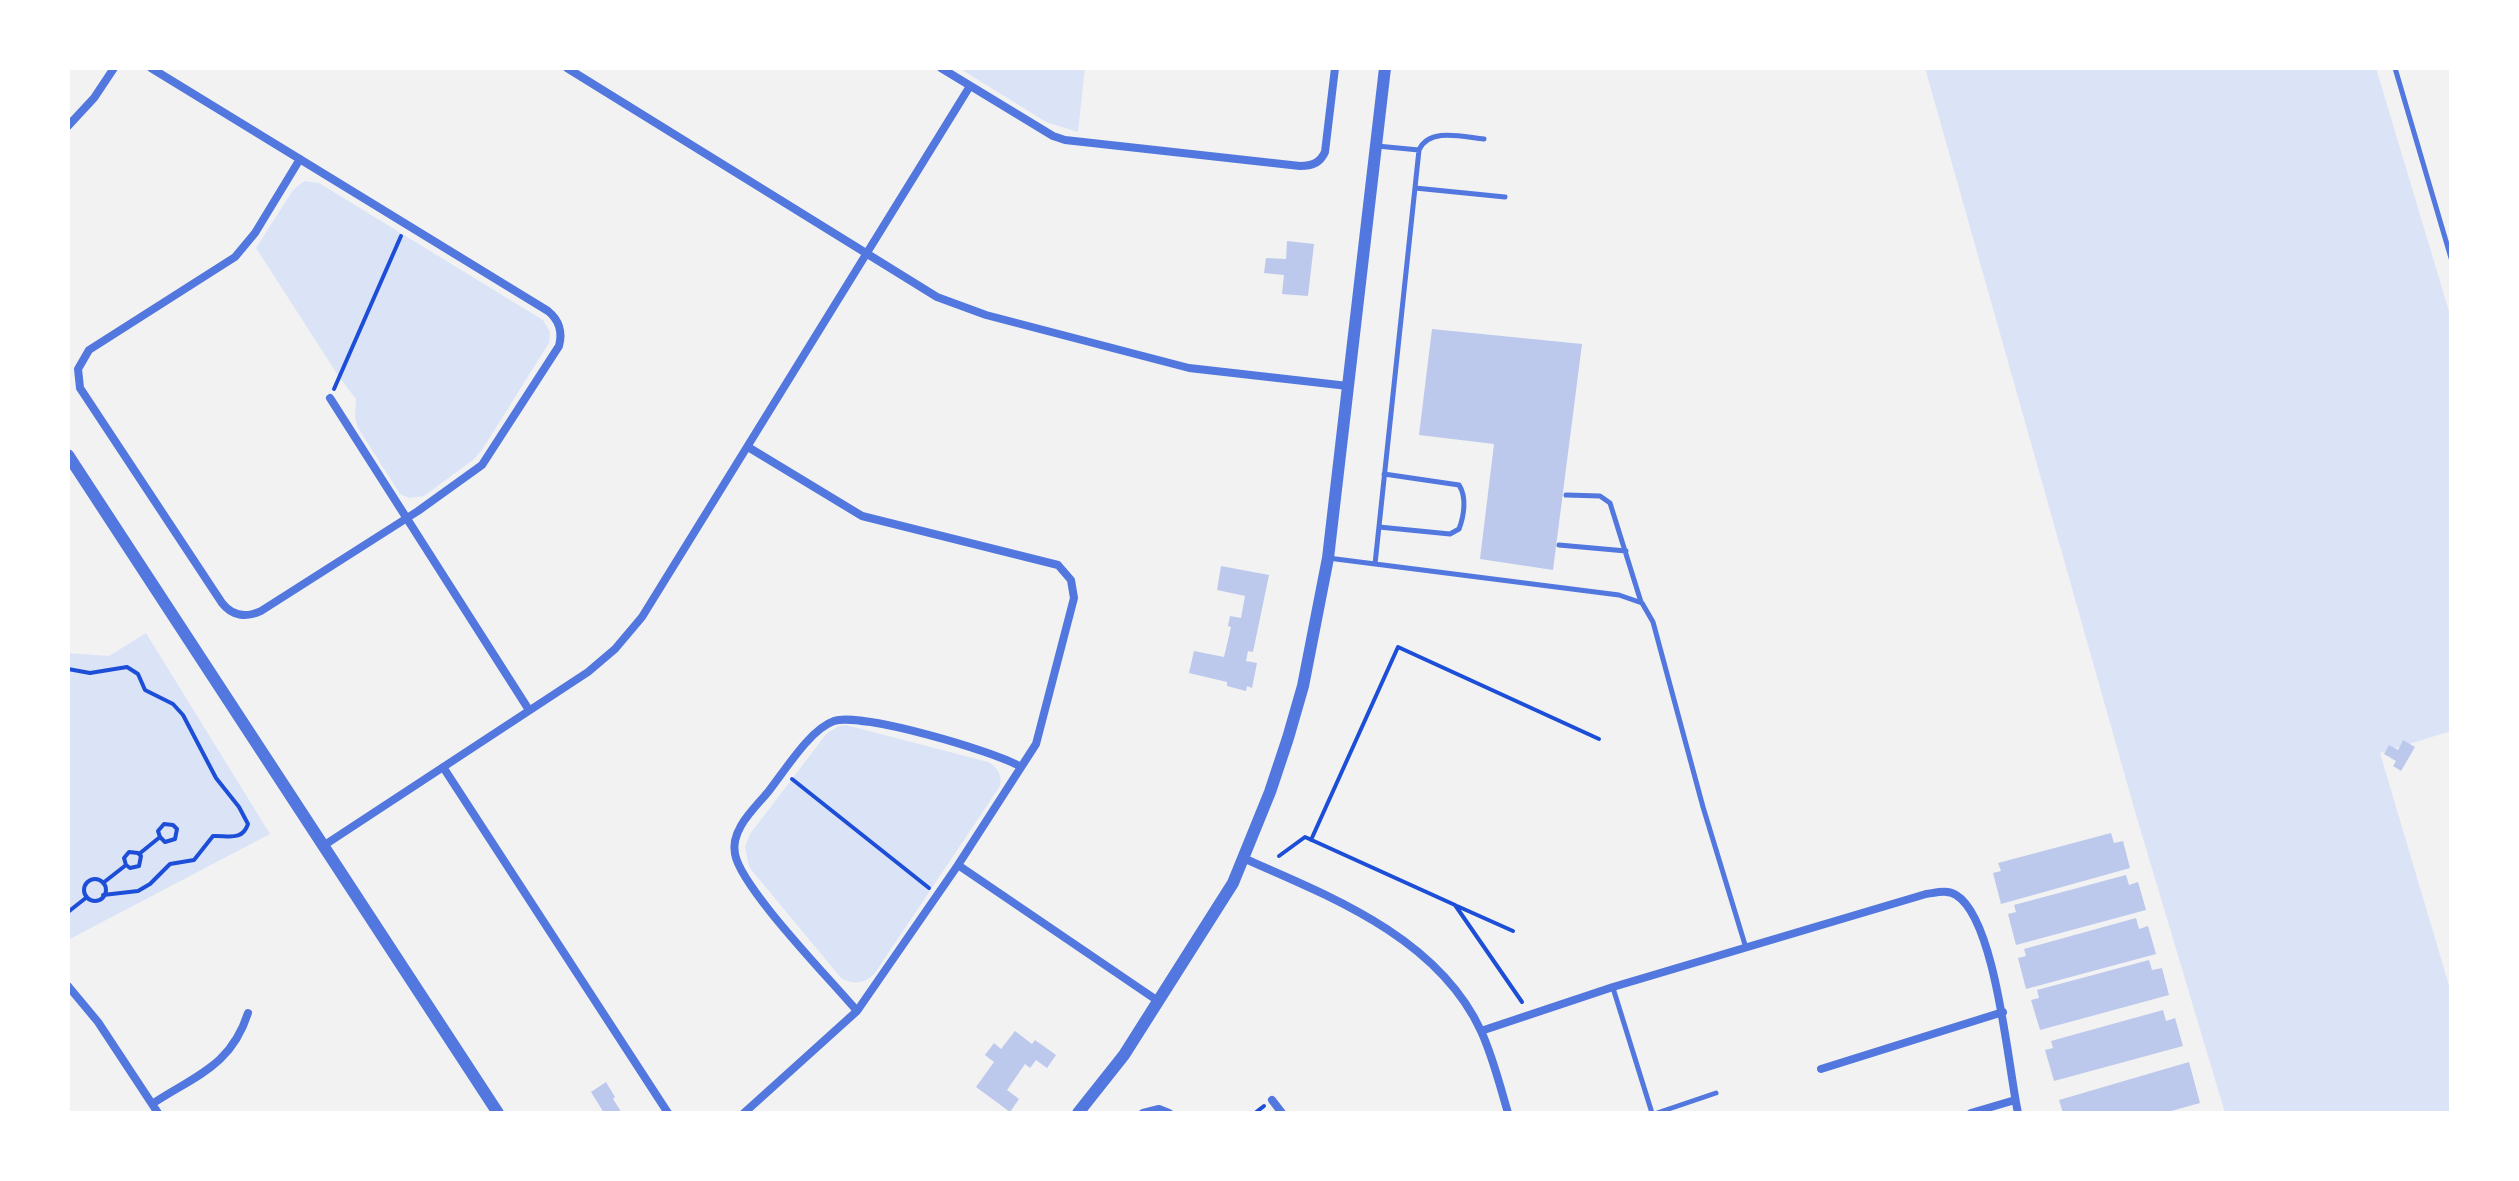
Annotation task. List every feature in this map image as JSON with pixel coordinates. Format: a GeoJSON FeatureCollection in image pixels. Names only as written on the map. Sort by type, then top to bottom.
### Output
{"type":"FeatureCollection","features":[{"type":"Feature","properties":{"kind":"street"},"geometry":{"type":"LineString","coordinates":[[68,126],[94,98],[114,68]]}},
{"type":"Feature","properties":{"kind":"street"},"geometry":{"type":"LineString","coordinates":[[151,68],[300,159],[548,311],[558,322],[561,338],[528,396],[482,465],[405,519],[261,611],[246,616],[233,613],[222,603],[84,395],[78,382],[78,369],[89,350],[235,257],[255,233],[300,159]]}},
{"type":"Feature","properties":{"kind":"street"},"geometry":{"type":"LineString","coordinates":[[567,68],[937,297],[986,315],[1189,368],[1348,386]]}},
{"type":"Feature","properties":{"kind":"street"},"geometry":{"type":"LineString","coordinates":[[941,68],[1053,136],[1065,140],[1300,166],[1315,164],[1325,152],[1335,68]]}},
{"type":"Feature","properties":{"kind":"street"},"geometry":{"type":"LineString","coordinates":[[1078,1113],[1124,1055],[1233,883],[1270,792],[1292,725],[1328,558],[1385,68]]}},
{"type":"Feature","properties":{"kind":"street"},"geometry":{"type":"LineString","coordinates":[[323,846],[588,672],[615,649],[642,617],[970,86]]}},
{"type":"Feature","properties":{"kind":"street"},"geometry":{"type":"LineString","coordinates":[[330,398],[529,710]]}},
{"type":"Feature","properties":{"kind":"street"},"geometry":{"type":"LineString","coordinates":[[744,1113],[857,1011],[958,865],[1036,744],[1074,598],[1071,580],[1058,565],[862,516],[748,447]]}},
{"type":"Feature","properties":{"kind":"street"},"geometry":{"type":"LineString","coordinates":[[68,455],[498,1113]]}},
{"type":"Feature","properties":{"kind":"street"},"geometry":{"type":"LineString","coordinates":[[857,1011],[774,916],[737,862],[734,847],[738,831],[817,731],[840,720],[874,723],[951,742],[1006,759],[1021,767]]}},
{"type":"Feature","properties":{"kind":"street"},"geometry":{"type":"LineString","coordinates":[[443,767],[668,1113]]}},
{"type":"Feature","properties":{"kind":"street"},"geometry":{"type":"LineString","coordinates":[[1243,858],[1386,926],[1442,976],[1468,1008],[1481,1031],[1508,1113]]}},
{"type":"Feature","properties":{"kind":"street"},"geometry":{"type":"LineString","coordinates":[[958,865],[1158,1001]]}},
{"type":"Feature","properties":{"kind":"street"},"geometry":{"type":"LineString","coordinates":[[1481,1031],[1613,987],[1926,894],[1949,892],[1957,895],[1974,918],[2003,1012],[2018,1113]]}},
{"type":"Feature","properties":{"kind":"street"},"geometry":{"type":"LineString","coordinates":[[68,986],[98,1022],[158,1113]]}},
{"type":"Feature","properties":{"kind":"street"},"geometry":{"type":"LineString","coordinates":[[1821,1069],[2003,1012]]}},
{"type":"Feature","properties":{"kind":"street"},"geometry":{"type":"LineString","coordinates":[[152,1104],[223,1059],[237,1040],[248,1013]]}},
{"type":"Feature","properties":{"kind":"street"},"geometry":{"type":"LineString","coordinates":[[1272,1100],[1282,1113]]}},
{"type":"Feature","properties":{"kind":"street"},"geometry":{"type":"LineString","coordinates":[[1971,1113],[2015,1100]]}},
{"type":"Feature","properties":{"kind":"street"},"geometry":{"type":"LineString","coordinates":[[1143,1113],[1152,1109],[1169,1113]]}},
{"type":"Feature","properties":{"kind":"lane"},"geometry":{"type":"LineString","coordinates":[[2395,68],[2451,258]]}},
{"type":"Feature","properties":{"kind":"lane"},"geometry":{"type":"LineString","coordinates":[[1375,564],[1419,150],[1423,142],[1435,135],[1484,139]]}},
{"type":"Feature","properties":{"kind":"lane"},"geometry":{"type":"LineString","coordinates":[[1377,146],[1419,150]]}},
{"type":"Feature","properties":{"kind":"lane"},"geometry":{"type":"LineString","coordinates":[[1415,188],[1505,197]]}},
{"type":"Feature","properties":{"kind":"lane"},"geometry":{"type":"LineString","coordinates":[[1379,527],[1450,534],[1459,529],[1462,522],[1464,494],[1459,485],[1384,474]]}},
{"type":"Feature","properties":{"kind":"lane"},"geometry":{"type":"LineString","coordinates":[[1566,495],[1606,497],[1614,511],[1642,603],[1653,622],[1703,807],[1746,948]]}},
{"type":"Feature","properties":{"kind":"lane"},"geometry":{"type":"LineString","coordinates":[[1559,545],[1626,551]]}},
{"type":"Feature","properties":{"kind":"lane"},"geometry":{"type":"LineString","coordinates":[[1328,558],[1619,595],[1642,603]]}},
{"type":"Feature","properties":{"kind":"lane"},"geometry":{"type":"LineString","coordinates":[[1613,987],[1654,1113],[1716,1093]]}},
{"type":"Feature","properties":{"kind":"path"},"geometry":{"type":"LineString","coordinates":[[330,398],[406,224]]}},
{"type":"Feature","properties":{"kind":"path"},"geometry":{"type":"LineString","coordinates":[[1311,840],[1398,647],[1599,739]]}},
{"type":"Feature","properties":{"kind":"path"},"geometry":{"type":"LineString","coordinates":[[68,669],[90,673],[127,667],[141,677],[145,690],[173,704],[183,715],[216,778],[248,824],[245,832],[236,837],[213,836],[194,860],[170,864],[145,888],[103,895],[95,900],[87,897],[84,890],[89,880],[99,879],[103,883],[103,895]]}},
{"type":"Feature","properties":{"kind":"path"},"geometry":{"type":"LineString","coordinates":[[783,773],[938,894]]}},
{"type":"Feature","properties":{"kind":"path"},"geometry":{"type":"LineString","coordinates":[[164,824],[177,829],[170,842],[160,837],[158,831],[164,824]]}},
{"type":"Feature","properties":{"kind":"path"},"geometry":{"type":"LineString","coordinates":[[139,854],[160,837]]}},
{"type":"Feature","properties":{"kind":"path"},"geometry":{"type":"LineString","coordinates":[[1279,856],[1305,837],[1513,931]]}},
{"type":"Feature","properties":{"kind":"path"},"geometry":{"type":"LineString","coordinates":[[134,851],[139,854],[139,866],[130,868],[126,865],[126,855],[134,851]]}},
{"type":"Feature","properties":{"kind":"path"},"geometry":{"type":"LineString","coordinates":[[103,883],[126,865]]}},
{"type":"Feature","properties":{"kind":"path"},"geometry":{"type":"LineString","coordinates":[[68,912],[87,897]]}},
{"type":"Feature","properties":{"kind":"path"},"geometry":{"type":"LineString","coordinates":[[1455,905],[1523,1004]]}},
{"type":"Feature","properties":{"kind":"shaded area"},"geometry":{"type":"Polygon","coordinates":[[[959,68],[1085,68],[1078,132],[1046,122],[959,68]]]}},
{"type":"Feature","properties":{"kind":"shaded area"},"geometry":{"type":"Polygon","coordinates":[[[1925,68],[2376,68],[2451,318],[2451,731],[2380,753],[2451,992],[2451,1113],[2225,1113],[2136,815],[1925,68]]]}},
{"type":"Feature","properties":{"kind":"shaded area"},"geometry":{"type":"Polygon","coordinates":[[[304,181],[319,183],[543,320],[550,332],[549,343],[482,450],[424,496],[409,498],[400,494],[358,428],[356,399],[256,248],[293,190],[304,181]]]}},
{"type":"Feature","properties":{"kind":"shaded area"},"geometry":{"type":"Polygon","coordinates":[[[146,633],[270,834],[68,940],[68,653],[109,656],[146,633]]]}},
{"type":"Feature","properties":{"kind":"shaded area"},"geometry":{"type":"Polygon","coordinates":[[[846,725],[988,762],[1000,775],[1000,786],[875,973],[859,982],[841,978],[749,867],[745,847],[750,834],[827,733],[846,725]]]}},
{"type":"Feature","properties":{"kind":"building"},"geometry":{"type":"Polygon","coordinates":[[[1287,241],[1314,244],[1308,296],[1282,294],[1284,275],[1264,273],[1266,258],[1286,259],[1287,241]]]}},
{"type":"Feature","properties":{"kind":"building"},"geometry":{"type":"Polygon","coordinates":[[[1432,329],[1582,344],[1553,570],[1480,559],[1494,444],[1419,435],[1432,329]]]}},
{"type":"Feature","properties":{"kind":"building"},"geometry":{"type":"Polygon","coordinates":[[[1221,566],[1269,575],[1253,652],[1248,651],[1246,661],[1257,663],[1252,688],[1247,686],[1246,691],[1227,686],[1227,682],[1189,673],[1194,651],[1224,657],[1231,627],[1228,626],[1230,616],[1241,618],[1245,596],[1217,590],[1221,566]]]}},
{"type":"Feature","properties":{"kind":"building"},"geometry":{"type":"Polygon","coordinates":[[[2403,740],[2415,747],[2401,771],[2393,766],[2396,761],[2384,754],[2389,745],[2398,750],[2403,740]]]}},
{"type":"Feature","properties":{"kind":"building"},"geometry":{"type":"Polygon","coordinates":[[[2111,833],[2114,843],[2123,841],[2130,868],[2001,904],[1993,873],[2001,871],[1998,863],[2111,833]]]}},
{"type":"Feature","properties":{"kind":"building"},"geometry":{"type":"Polygon","coordinates":[[[2126,875],[2129,885],[2138,882],[2146,910],[2016,945],[2008,914],[2016,912],[2014,905],[2126,875]]]}},
{"type":"Feature","properties":{"kind":"building"},"geometry":{"type":"Polygon","coordinates":[[[2136,918],[2139,929],[2148,926],[2156,954],[2026,989],[2018,958],[2026,956],[2024,949],[2136,918]]]}},
{"type":"Feature","properties":{"kind":"building"},"geometry":{"type":"Polygon","coordinates":[[[2149,960],[2152,970],[2162,968],[2169,995],[2040,1030],[2031,1000],[2039,998],[2037,990],[2149,960]]]}},
{"type":"Feature","properties":{"kind":"building"},"geometry":{"type":"Polygon","coordinates":[[[2163,1010],[2166,1021],[2175,1018],[2183,1046],[2054,1081],[2045,1050],[2053,1048],[2051,1041],[2163,1010]]]}},
{"type":"Feature","properties":{"kind":"building"},"geometry":{"type":"Polygon","coordinates":[[[1015,1031],[1032,1044],[1035,1040],[1056,1055],[1047,1068],[1036,1060],[1030,1068],[1025,1064],[1007,1090],[1019,1099],[1010,1112],[976,1087],[994,1062],[985,1055],[994,1043],[1001,1049],[1015,1031]]]}},
{"type":"Feature","properties":{"kind":"building"},"geometry":{"type":"Polygon","coordinates":[[[2189,1062],[2200,1103],[2164,1113],[2063,1113],[2059,1100],[2189,1062]]]}},
{"type":"Feature","properties":{"kind":"building"},"geometry":{"type":"Polygon","coordinates":[[[606,1082],[622,1113],[604,1113],[591,1092],[606,1082]]]}}]}
